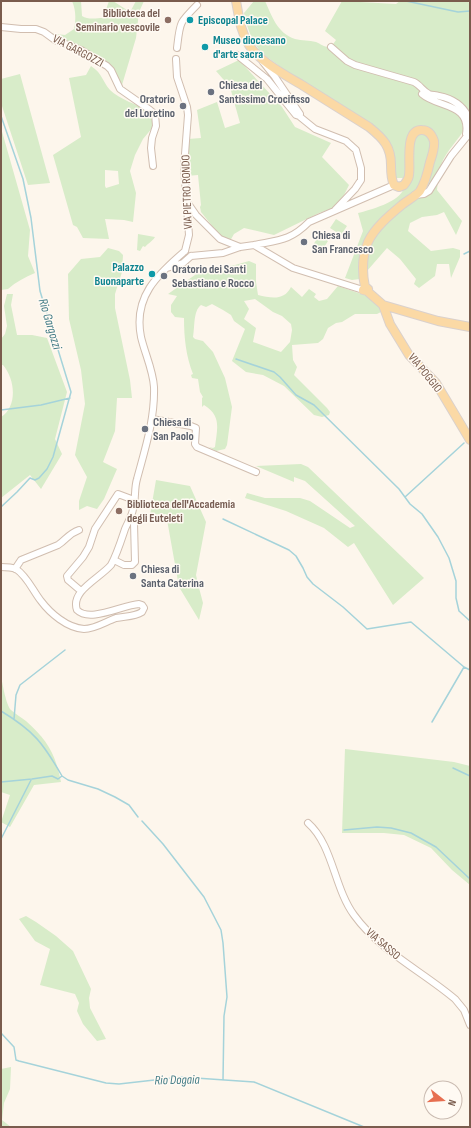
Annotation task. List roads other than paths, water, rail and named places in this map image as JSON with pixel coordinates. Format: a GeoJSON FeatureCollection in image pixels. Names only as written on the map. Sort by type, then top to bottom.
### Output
{"type":"FeatureCollection","features":[{"type":"Feature","properties":{"kind":"main road"},"geometry":{"type":"LineString","coordinates":[[236,1],[240,23],[245,38],[253,51],[289,78],[379,135],[390,150],[391,175],[394,185],[399,187],[404,185],[410,176],[410,145],[412,135],[417,130],[426,131],[431,134],[434,142],[433,154],[419,191],[395,210],[368,242],[363,275],[365,289],[383,305],[438,321],[470,327]]}},
{"type":"Feature","properties":{"kind":"main road","name":"VIA POGGIO"},"geometry":{"type":"LineString","coordinates":[[383,305],[390,324],[409,355],[436,383],[470,440]]}},
{"type":"Feature","properties":{"kind":"street"},"geometry":{"type":"LineString","coordinates":[[177,48],[180,25],[183,19],[198,5]]}},
{"type":"Feature","properties":{"kind":"street","name":"VIA GARGOZZI"},"geometry":{"type":"LineString","coordinates":[[1,27],[36,29],[44,32],[55,40],[81,50],[107,66],[111,70],[120,89],[155,114],[156,126],[152,138],[153,166]]}},
{"type":"Feature","properties":{"kind":"street"},"geometry":{"type":"LineString","coordinates":[[331,47],[347,61],[355,65],[418,84],[427,93],[442,96],[460,105],[470,121]]}},
{"type":"Feature","properties":{"kind":"street"},"geometry":{"type":"LineString","coordinates":[[237,55],[266,79],[293,113],[315,129],[346,141],[356,150],[361,168],[361,180],[355,189],[335,210]]}},
{"type":"Feature","properties":{"kind":"street","name":"VIA PIETRO RONDO"},"geometry":{"type":"LineString","coordinates":[[176,59],[174,79],[187,107],[184,167],[188,235],[185,251]]}},
{"type":"Feature","properties":{"kind":"street"},"geometry":{"type":"LineString","coordinates":[[263,59],[262,63],[275,77],[286,96],[299,113],[299,116]]}},
{"type":"Feature","properties":{"kind":"street"},"geometry":{"type":"LineString","coordinates":[[410,81],[423,95],[458,109],[467,126],[465,139]]}},
{"type":"Feature","properties":{"kind":"street"},"geometry":{"type":"LineString","coordinates":[[415,195],[424,194],[429,191],[451,156],[468,135],[470,130]]}},
{"type":"Feature","properties":{"kind":"street"},"geometry":{"type":"LineString","coordinates":[[167,268],[183,263],[191,256],[223,252],[290,237],[300,232],[309,222],[394,185]]}},
{"type":"Feature","properties":{"kind":"street"},"geometry":{"type":"LineString","coordinates":[[186,201],[196,215],[220,238],[240,247]]}},
{"type":"Feature","properties":{"kind":"street"},"geometry":{"type":"LineString","coordinates":[[254,245],[293,268],[365,289]]}},
{"type":"Feature","properties":{"kind":"street"},"geometry":{"type":"LineString","coordinates":[[1,567],[15,569],[21,574],[41,601],[51,611],[70,625],[77,628],[93,628],[115,619],[142,612],[144,608],[142,605],[134,604],[94,615],[83,614],[77,610],[76,602],[81,591],[105,572],[114,560],[134,508],[137,479],[144,457],[152,419],[154,387],[141,337],[141,307],[148,290],[156,278],[185,251],[191,256]]}},
{"type":"Feature","properties":{"kind":"street"},"geometry":{"type":"LineString","coordinates":[[152,419],[196,428],[194,440],[197,447],[256,472]]}},
{"type":"Feature","properties":{"kind":"street"},"geometry":{"type":"LineString","coordinates":[[81,591],[68,580],[67,576],[83,557],[95,530],[118,494],[134,500]]}},
{"type":"Feature","properties":{"kind":"street"},"geometry":{"type":"LineString","coordinates":[[114,560],[124,565],[132,565],[136,562],[134,523],[130,519]]}},
{"type":"Feature","properties":{"kind":"street"},"geometry":{"type":"LineString","coordinates":[[15,569],[21,560],[58,545],[70,534],[79,530]]}},
{"type":"Feature","properties":{"kind":"street","name":"VIA SASSO"},"geometry":{"type":"LineString","coordinates":[[308,823],[315,829],[322,841],[340,889],[353,914],[372,937],[455,999],[464,1010],[470,1025]]}},
{"type":"Feature","properties":{"kind":"waterway"},"geometry":{"type":"LineString","coordinates":[[406,1],[458,12],[470,11]]}},
{"type":"Feature","properties":{"kind":"waterway","name":"Rio Gargozzi"},"geometry":{"type":"LineString","coordinates":[[1,116],[23,179],[31,218],[40,291],[71,392],[53,457],[47,469],[39,478],[35,480],[30,478],[1,507]]}},
{"type":"Feature","properties":{"kind":"waterway"},"geometry":{"type":"LineString","coordinates":[[464,254],[470,251]]}},
{"type":"Feature","properties":{"kind":"waterway"},"geometry":{"type":"LineString","coordinates":[[236,359],[274,372],[296,395],[314,405],[399,489],[410,504],[422,514],[438,537],[449,558],[456,581],[456,598],[459,611],[470,621]]}},
{"type":"Feature","properties":{"kind":"waterway"},"geometry":{"type":"LineString","coordinates":[[1,410],[41,405],[70,398]]}},
{"type":"Feature","properties":{"kind":"waterway"},"geometry":{"type":"LineString","coordinates":[[405,497],[464,443]]}},
{"type":"Feature","properties":{"kind":"waterway"},"geometry":{"type":"LineString","coordinates":[[223,519],[289,550],[296,556],[307,577],[313,584],[343,607],[367,629],[411,622],[464,667],[470,670]]}},
{"type":"Feature","properties":{"kind":"waterway"},"geometry":{"type":"LineString","coordinates":[[14,719],[16,695],[20,685],[65,650]]}},
{"type":"Feature","properties":{"kind":"waterway"},"geometry":{"type":"LineString","coordinates":[[432,722],[464,667]]}},
{"type":"Feature","properties":{"kind":"waterway"},"geometry":{"type":"LineString","coordinates":[[1,711],[22,725],[37,739],[62,776]]}},
{"type":"Feature","properties":{"kind":"waterway"},"geometry":{"type":"LineString","coordinates":[[453,768],[470,776]]}},
{"type":"Feature","properties":{"kind":"waterway"},"geometry":{"type":"LineString","coordinates":[[1,782],[52,776],[58,779],[62,776],[68,780],[98,789],[115,797],[129,805],[138,817]]}},
{"type":"Feature","properties":{"kind":"waterway"},"geometry":{"type":"LineString","coordinates":[[1,839],[31,780]]}},
{"type":"Feature","properties":{"kind":"waterway"},"geometry":{"type":"LineString","coordinates":[[142,821],[163,844],[204,897],[221,930],[227,997],[224,1016],[223,1080]]}},
{"type":"Feature","properties":{"kind":"waterway"},"geometry":{"type":"LineString","coordinates":[[344,830],[377,827],[391,828],[411,833],[436,847],[470,879]]}},
{"type":"Feature","properties":{"kind":"waterway","name":"Rio Dogaia"},"geometry":{"type":"LineString","coordinates":[[1,1033],[14,1047],[16,1060],[19,1061],[106,1083],[119,1084],[181,1077],[254,1082],[364,1127]]}},
{"type":"Feature","properties":{"kind":"place","name":"Biblioteca del Seminario vescovile"},"geometry":{"type":"Point","coordinates":[168,20]}},
{"type":"Feature","properties":{"kind":"place","name":"Episcopal Palace"},"geometry":{"type":"Point","coordinates":[190,20]}},
{"type":"Feature","properties":{"kind":"place","name":"Museo diocesano d'arte sacra"},"geometry":{"type":"Point","coordinates":[205,47]}},
{"type":"Feature","properties":{"kind":"place","name":"Chiesa del Santissimo Crocifisso"},"geometry":{"type":"Point","coordinates":[211,92]}},
{"type":"Feature","properties":{"kind":"place","name":"Oratorio del Loretino"},"geometry":{"type":"Point","coordinates":[183,106]}},
{"type":"Feature","properties":{"kind":"place","name":"Chiesa di San Francesco"},"geometry":{"type":"Point","coordinates":[304,242]}},
{"type":"Feature","properties":{"kind":"place","name":"Palazzo Buonaparte"},"geometry":{"type":"Point","coordinates":[152,274]}},
{"type":"Feature","properties":{"kind":"place","name":"Oratorio dei Santi Sebastiano e Rocco"},"geometry":{"type":"Point","coordinates":[164,276]}},
{"type":"Feature","properties":{"kind":"place","name":"Chiesa di San Paolo"},"geometry":{"type":"Point","coordinates":[145,429]}},
{"type":"Feature","properties":{"kind":"place","name":"Biblioteca dell'Accademia degli Euteleti"},"geometry":{"type":"Point","coordinates":[119,511]}},
{"type":"Feature","properties":{"kind":"place","name":"Chiesa di Santa Caterina"},"geometry":{"type":"Point","coordinates":[133,576]}}]}
